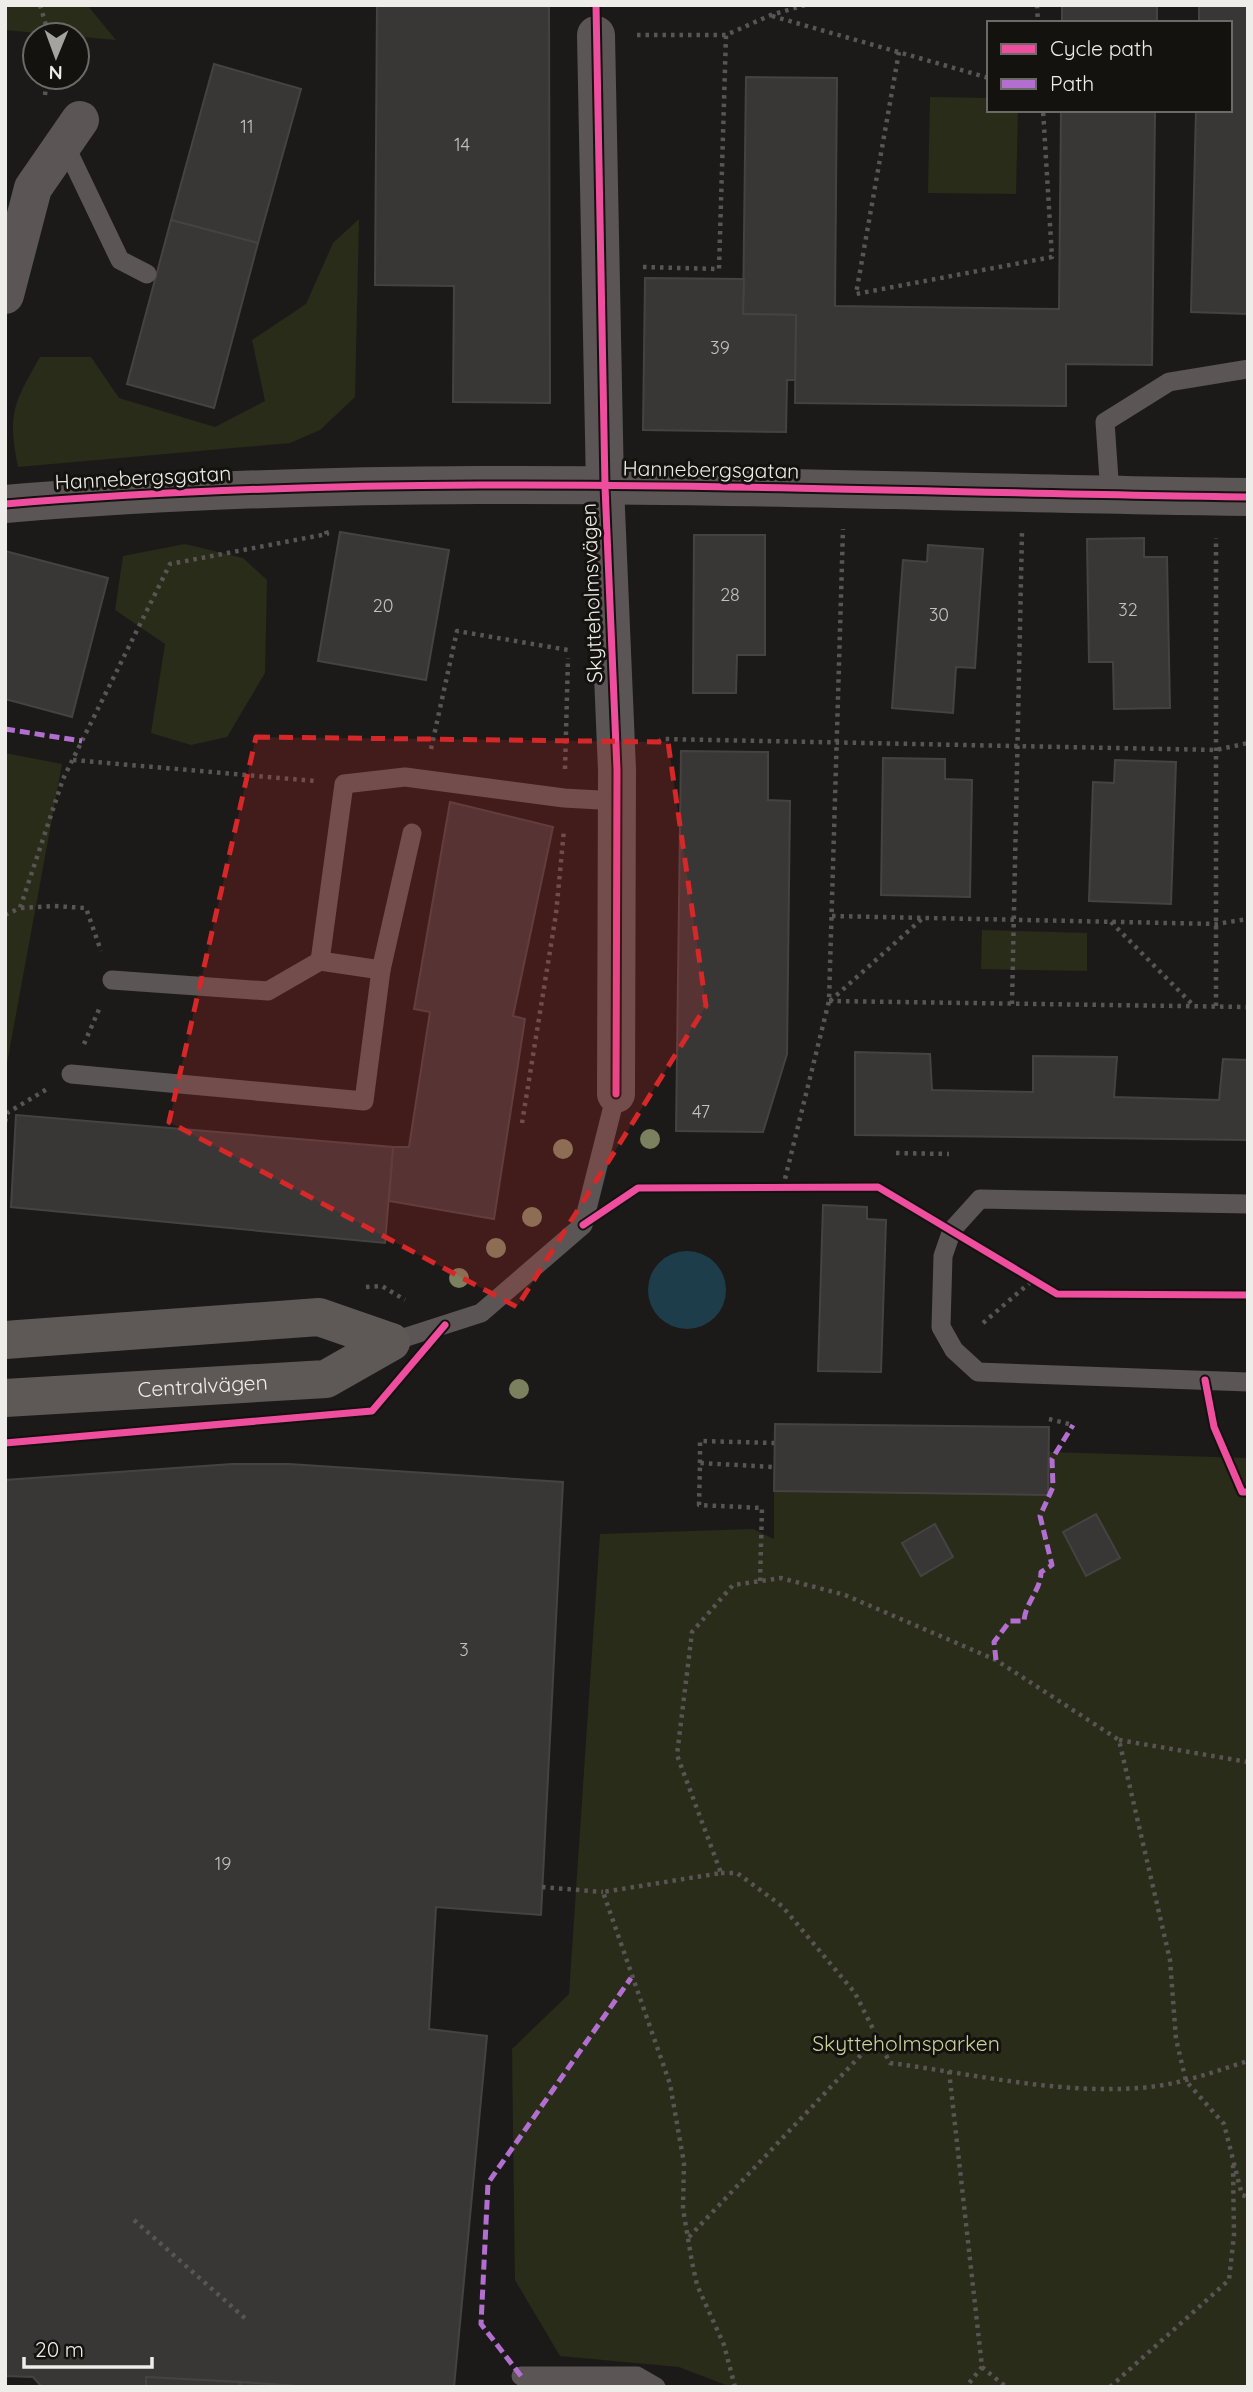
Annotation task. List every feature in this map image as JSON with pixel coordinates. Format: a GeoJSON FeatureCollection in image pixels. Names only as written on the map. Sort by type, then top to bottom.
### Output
{"type":"FeatureCollection","features":[{"type":"Feature","properties":{"kind":"street","name":"Skytteholmsvägen"},"geometry":{"type":"LineString","coordinates":[[596,35],[605,486],[617,786],[616,1094]]}},
{"type":"Feature","properties":{"kind":"street"},"geometry":{"type":"LineString","coordinates":[[5,295],[33,188],[72,131]]}},
{"type":"Feature","properties":{"kind":"street","name":"Hannebergsgatan"},"geometry":{"type":"LineString","coordinates":[[5,504],[106,495],[316,486],[605,486],[1232,496]]}},
{"type":"Feature","properties":{"kind":"street"},"geometry":{"type":"LineString","coordinates":[[5,1340],[319,1317],[391,1342]]}},
{"type":"Feature","properties":{"kind":"street","name":"Centralvägen"},"geometry":{"type":"LineString","coordinates":[[5,1398],[326,1379],[391,1342]]}},
{"type":"Feature","properties":{"kind":"lane"},"geometry":{"type":"LineString","coordinates":[[72,131],[120,260],[147,274]]}},
{"type":"Feature","properties":{"kind":"lane"},"geometry":{"type":"LineString","coordinates":[[1110,494],[1105,422],[1169,382],[1248,369]]}},
{"type":"Feature","properties":{"kind":"lane"},"geometry":{"type":"LineString","coordinates":[[320,961],[344,784],[405,778],[564,798],[617,786]]}},
{"type":"Feature","properties":{"kind":"lane"},"geometry":{"type":"LineString","coordinates":[[71,1074],[364,1101],[382,971],[412,833]]}},
{"type":"Feature","properties":{"kind":"lane"},"geometry":{"type":"LineString","coordinates":[[112,980],[268,991],[320,961],[382,971]]}},
{"type":"Feature","properties":{"kind":"lane","name":"Centralvägen"},"geometry":{"type":"LineString","coordinates":[[391,1342],[481,1313],[583,1225],[616,1094]]}},
{"type":"Feature","properties":{"kind":"lane"},"geometry":{"type":"LineString","coordinates":[[1248,1204],[980,1199],[952,1230],[943,1256],[941,1327],[954,1350],[978,1372],[1248,1382]]}},
{"type":"Feature","properties":{"kind":"lane"},"geometry":{"type":"LineString","coordinates":[[521,2376],[637,2376],[656,2387]]}},
{"type":"Feature","properties":{"kind":"path"},"geometry":{"type":"LineString","coordinates":[[771,15],[987,77]]}},
{"type":"Feature","properties":{"kind":"path"},"geometry":{"type":"LineString","coordinates":[[899,52],[856,294],[1052,257],[1043,112]]}},
{"type":"Feature","properties":{"kind":"path"},"geometry":{"type":"LineString","coordinates":[[783,1187],[830,1001],[844,490]]}},
{"type":"Feature","properties":{"kind":"path"},"geometry":{"type":"LineString","coordinates":[[1012,1004],[1022,493]]}},
{"type":"Feature","properties":{"kind":"path"},"geometry":{"type":"LineString","coordinates":[[1216,1006],[1216,750],[1232,496]]}},
{"type":"Feature","properties":{"kind":"path"},"geometry":{"type":"LineString","coordinates":[[20,908],[63,779],[170,564],[327,534],[323,520]]}},
{"type":"Feature","properties":{"kind":"path"},"geometry":{"type":"LineString","coordinates":[[424,780],[457,631],[568,650]]}},
{"type":"Feature","properties":{"kind":"path"},"geometry":{"type":"LineString","coordinates":[[522,1124],[556,914],[564,798],[568,636]]}},
{"type":"Feature","properties":{"kind":"path"},"geometry":{"type":"LineString","coordinates":[[617,786],[663,739],[1216,750],[1248,743]]}},
{"type":"Feature","properties":{"kind":"path"},"geometry":{"type":"LineString","coordinates":[[73,760],[344,784]]}},
{"type":"Feature","properties":{"kind":"path"},"geometry":{"type":"LineString","coordinates":[[5,915],[20,908],[53,905],[86,908],[112,980],[71,1074],[7,1113],[5,1122]]}},
{"type":"Feature","properties":{"kind":"path"},"geometry":{"type":"LineString","coordinates":[[832,916],[1216,924],[1248,919]]}},
{"type":"Feature","properties":{"kind":"path"},"geometry":{"type":"LineString","coordinates":[[830,1001],[923,918]]}},
{"type":"Feature","properties":{"kind":"path"},"geometry":{"type":"LineString","coordinates":[[1111,922],[1194,1006]]}},
{"type":"Feature","properties":{"kind":"path"},"geometry":{"type":"LineString","coordinates":[[830,1001],[1248,1007]]}},
{"type":"Feature","properties":{"kind":"path"},"geometry":{"type":"LineString","coordinates":[[896,1153],[949,1154]]}},
{"type":"Feature","properties":{"kind":"path"},"geometry":{"type":"LineString","coordinates":[[770,1187],[796,1187]]}},
{"type":"Feature","properties":{"kind":"path"},"geometry":{"type":"LineString","coordinates":[[1022,1273],[1045,1287]]}},
{"type":"Feature","properties":{"kind":"path"},"geometry":{"type":"LineString","coordinates":[[983,1324],[1033,1280]]}},
{"type":"Feature","properties":{"kind":"path"},"geometry":{"type":"LineString","coordinates":[[1049,1419],[1073,1425]]}},
{"type":"Feature","properties":{"kind":"path"},"geometry":{"type":"LineString","coordinates":[[760,1581],[762,1508],[699,1506],[700,1441],[774,1443]]}},
{"type":"Feature","properties":{"kind":"path"},"geometry":{"type":"LineString","coordinates":[[700,1463],[774,1467]]}},
{"type":"Feature","properties":{"kind":"path"},"geometry":{"type":"LineString","coordinates":[[1238,1481],[1248,1499]]}},
{"type":"Feature","properties":{"kind":"path"},"geometry":{"type":"LineString","coordinates":[[721,1873],[677,1755],[692,1632],[733,1585],[781,1578],[845,1595],[983,1655],[1119,1740],[1248,1762]]}},
{"type":"Feature","properties":{"kind":"path"},"geometry":{"type":"LineString","coordinates":[[1119,1740],[1170,1960],[1176,2039],[1186,2081],[1224,2124],[1242,2195],[1248,2197]]}},
{"type":"Feature","properties":{"kind":"path"},"geometry":{"type":"LineString","coordinates":[[542,1887],[603,1892],[721,1873],[737,1873],[782,1906],[855,1993],[890,2063],[1055,2087],[1149,2087],[1186,2081],[1248,2061]]}},
{"type":"Feature","properties":{"kind":"path"},"geometry":{"type":"LineString","coordinates":[[603,1892],[670,2084],[684,2163],[683,2210],[697,2285],[724,2345],[735,2387]]}},
{"type":"Feature","properties":{"kind":"path"},"geometry":{"type":"LineString","coordinates":[[688,2238],[878,2037]]}},
{"type":"Feature","properties":{"kind":"path"},"geometry":{"type":"LineString","coordinates":[[949,2071],[982,2367],[1006,2387]]}},
{"type":"Feature","properties":{"kind":"path"},"geometry":{"type":"LineString","coordinates":[[1110,2387],[1229,2280],[1234,2235],[1233,2153]]}},
{"type":"Feature","properties":{"kind":"path"},"geometry":{"type":"LineString","coordinates":[[134,2220],[247,2320]]}},
{"type":"Feature","properties":{"kind":"path"},"geometry":{"type":"LineString","coordinates":[[966,2387],[982,2367]]}},
{"type":"Feature","properties":{"kind":"highlighted area"},"geometry":{"type":"Polygon","coordinates":[[[256,737],[668,742],[706,1006],[517,1307],[169,1122],[256,737]]]}},
{"type":"Feature","properties":{"kind":"green space"},"geometry":{"type":"Polygon","coordinates":[[[5,5],[87,5],[116,40],[91,38],[91,21],[21,21],[21,31],[5,30],[5,5]]]}},
{"type":"Feature","properties":{"kind":"green space"},"geometry":{"type":"Polygon","coordinates":[[[930,97],[987,98],[987,112],[1018,112],[1016,194],[928,193],[930,97]]]}},
{"type":"Feature","properties":{"kind":"green space"},"geometry":{"type":"Polygon","coordinates":[[[359,219],[355,397],[320,430],[290,443],[18,467],[13,434],[15,409],[40,357],[91,357],[119,398],[215,427],[265,401],[252,340],[306,304],[333,243],[359,219]]]}},
{"type":"Feature","properties":{"kind":"green space"},"geometry":{"type":"Polygon","coordinates":[[[185,544],[243,558],[267,580],[265,673],[227,737],[191,745],[151,733],[165,644],[115,610],[123,556],[185,544]]]}},
{"type":"Feature","properties":{"kind":"green space"},"geometry":{"type":"Polygon","coordinates":[[[5,753],[62,764],[5,1074],[5,753]]]}},
{"type":"Feature","properties":{"kind":"green space"},"geometry":{"type":"Polygon","coordinates":[[[982,930],[1087,933],[1087,971],[981,969],[982,930]]]}},
{"type":"Feature","properties":{"kind":"green space","name":"Skytteholmsparken"},"geometry":{"type":"Polygon","coordinates":[[[1049,1452],[1248,1458],[1248,2387],[731,2387],[679,2367],[560,2356],[515,2280],[512,2049],[569,1994],[600,1534],[753,1529],[774,1539],[774,1491],[1048,1495],[1049,1452]]]}},
{"type":"Feature","properties":{"kind":"water"},"geometry":{"type":"Polygon","coordinates":[[[687,1251],[702,1254],[714,1263],[723,1275],[726,1290],[723,1305],[714,1317],[702,1326],[687,1329],[672,1326],[660,1317],[651,1305],[648,1290],[651,1275],[660,1263],[672,1254],[687,1251]]]}},
{"type":"Feature","properties":{"kind":"building"},"geometry":{"type":"Polygon","coordinates":[[[377,5],[549,5],[550,403],[453,402],[454,286],[375,285],[377,5]]]}},
{"type":"Feature","properties":{"kind":"building"},"geometry":{"type":"Polygon","coordinates":[[[1062,5],[1157,5],[1157,21],[1062,21],[1062,5]]]}},
{"type":"Feature","properties":{"kind":"building"},"geometry":{"type":"Polygon","coordinates":[[[1199,5],[1248,5],[1248,314],[1191,312],[1196,112],[1232,112],[1232,21],[1199,21],[1199,5]]]}},
{"type":"Feature","properties":{"kind":"building"},"geometry":{"type":"Polygon","coordinates":[[[214,64],[301,89],[258,243],[171,220],[214,64]]]}},
{"type":"Feature","properties":{"kind":"building"},"geometry":{"type":"Polygon","coordinates":[[[746,77],[837,78],[835,306],[1059,309],[1061,112],[1155,112],[1152,365],[1066,364],[1066,406],[795,403],[796,315],[743,314],[746,77]]]}},
{"type":"Feature","properties":{"kind":"building"},"geometry":{"type":"Polygon","coordinates":[[[171,220],[258,243],[214,408],[127,384],[171,220]]]}},
{"type":"Feature","properties":{"kind":"building"},"geometry":{"type":"Polygon","coordinates":[[[645,278],[744,279],[743,314],[796,315],[795,380],[787,380],[786,432],[643,430],[645,278]]]}},
{"type":"Feature","properties":{"kind":"building"},"geometry":{"type":"Polygon","coordinates":[[[340,532],[449,550],[426,680],[318,661],[340,532]]]}},
{"type":"Feature","properties":{"kind":"building"},"geometry":{"type":"Polygon","coordinates":[[[694,535],[765,535],[765,655],[737,655],[736,693],[693,693],[694,535]]]}},
{"type":"Feature","properties":{"kind":"building"},"geometry":{"type":"Polygon","coordinates":[[[1144,538],[1144,557],[1167,557],[1170,708],[1114,709],[1113,662],[1089,662],[1087,539],[1144,538]]]}},
{"type":"Feature","properties":{"kind":"building"},"geometry":{"type":"Polygon","coordinates":[[[928,545],[983,549],[975,668],[956,667],[953,713],[892,708],[903,560],[927,562],[928,545]]]}},
{"type":"Feature","properties":{"kind":"building"},"geometry":{"type":"Polygon","coordinates":[[[5,551],[108,578],[72,717],[5,699],[5,551]]]}},
{"type":"Feature","properties":{"kind":"building"},"geometry":{"type":"Polygon","coordinates":[[[681,751],[768,752],[768,800],[790,801],[787,1054],[763,1132],[676,1131],[681,751]]]}},
{"type":"Feature","properties":{"kind":"building"},"geometry":{"type":"Polygon","coordinates":[[[883,758],[945,759],[945,779],[972,780],[970,897],[881,895],[883,758]]]}},
{"type":"Feature","properties":{"kind":"building"},"geometry":{"type":"Polygon","coordinates":[[[1115,760],[1176,762],[1171,904],[1089,901],[1093,782],[1114,783],[1115,760]]]}},
{"type":"Feature","properties":{"kind":"building"},"geometry":{"type":"Polygon","coordinates":[[[450,802],[553,827],[513,1016],[525,1019],[494,1219],[389,1201],[393,1147],[409,1147],[430,1012],[414,1009],[450,802]]]}},
{"type":"Feature","properties":{"kind":"building"},"geometry":{"type":"Polygon","coordinates":[[[855,1052],[930,1054],[932,1090],[1033,1092],[1033,1056],[1117,1057],[1114,1097],[1219,1100],[1223,1059],[1248,1060],[1248,1140],[855,1135],[855,1052]]]}},
{"type":"Feature","properties":{"kind":"building"},"geometry":{"type":"Polygon","coordinates":[[[16,1115],[393,1147],[385,1243],[11,1207],[16,1115]]]}},
{"type":"Feature","properties":{"kind":"building"},"geometry":{"type":"Polygon","coordinates":[[[823,1205],[867,1207],[867,1219],[886,1220],[881,1372],[818,1371],[823,1205]]]}},
{"type":"Feature","properties":{"kind":"building"},"geometry":{"type":"Polygon","coordinates":[[[775,1424],[1049,1427],[1048,1495],[774,1491],[775,1424]]]}},
{"type":"Feature","properties":{"kind":"building"},"geometry":{"type":"Polygon","coordinates":[[[232,1464],[289,1464],[563,1482],[541,1915],[436,1907],[429,2029],[487,2036],[454,2387],[312,2387],[146,2377],[146,2387],[42,2387],[33,2377],[5,2376],[5,1480],[232,1464]]]}},
{"type":"Feature","properties":{"kind":"building"},"geometry":{"type":"Polygon","coordinates":[[[1096,1514],[1120,1558],[1086,1576],[1063,1532],[1096,1514]]]}},
{"type":"Feature","properties":{"kind":"building"},"geometry":{"type":"Polygon","coordinates":[[[935,1524],[953,1557],[921,1576],[902,1543],[935,1524]]]}},
{"type":"Feature","properties":{"kind":"building"},"geometry":{"type":"Polygon","coordinates":[[[146,2377],[240,2382],[240,2387],[146,2387],[146,2377]]]}},
{"type":"Feature","properties":{"kind":"building"},"geometry":{"type":"Polygon","coordinates":[[[240,2382],[312,2387],[240,2387],[240,2382]]]}},
{"type":"Feature","properties":{"kind":"marked path"},"geometry":{"type":"LineString","coordinates":[[5,729],[82,741]]}},
{"type":"Feature","properties":{"kind":"marked path"},"geometry":{"type":"LineString","coordinates":[[996,1660],[994,1642],[1010,1621],[1024,1621],[1041,1572],[1052,1565],[1040,1516],[1053,1487],[1052,1459],[1073,1425]]}},
{"type":"Feature","properties":{"kind":"marked path"},"geometry":{"type":"LineString","coordinates":[[521,2376],[481,2324],[488,2183],[631,1978]]}},
{"type":"Feature","properties":{"kind":"cycle path"},"geometry":{"type":"LineString","coordinates":[[596,5],[605,486],[617,770],[616,1094]]}},
{"type":"Feature","properties":{"kind":"cycle path"},"geometry":{"type":"LineString","coordinates":[[5,504],[160,493],[471,485],[1248,497]]}},
{"type":"Feature","properties":{"kind":"cycle path"},"geometry":{"type":"LineString","coordinates":[[583,1225],[638,1188],[878,1187],[1057,1294],[1248,1295]]}},
{"type":"Feature","properties":{"kind":"cycle path"},"geometry":{"type":"LineString","coordinates":[[5,1443],[372,1411],[445,1325]]}},
{"type":"Feature","properties":{"kind":"cycle path"},"geometry":{"type":"LineString","coordinates":[[1205,1380],[1214,1427],[1242,1492],[1248,1492]]}}]}
